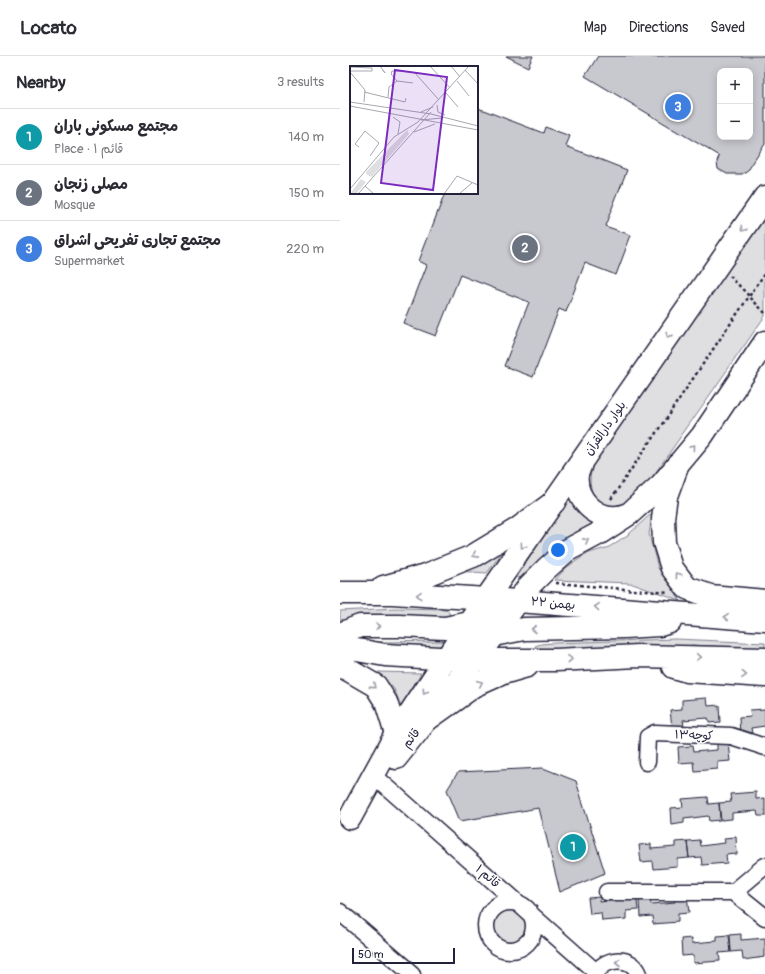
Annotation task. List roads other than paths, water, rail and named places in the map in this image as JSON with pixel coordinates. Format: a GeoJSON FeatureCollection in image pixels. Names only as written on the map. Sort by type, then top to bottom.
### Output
{"type":"FeatureCollection","features":[{"type":"Feature","properties":{"kind":"main road","name":"بلوار دارالقرآن"},"geometry":{"type":"LineString","coordinates":[[447,659],[460,625],[486,599],[765,197]]}},
{"type":"Feature","properties":{"kind":"main road"},"geometry":{"type":"LineString","coordinates":[[475,660],[518,601],[546,569],[566,552],[629,514],[661,485],[702,436],[765,342]]}},
{"type":"Feature","properties":{"kind":"main road"},"geometry":{"type":"LineString","coordinates":[[581,463],[577,476],[578,489],[583,501],[592,510],[604,516],[617,517],[629,514]]}},
{"type":"Feature","properties":{"kind":"main road"},"geometry":{"type":"LineString","coordinates":[[678,464],[666,497],[663,518],[664,542],[672,568],[687,588],[710,596],[765,602]]}},
{"type":"Feature","properties":{"kind":"main road"},"geometry":{"type":"LineString","coordinates":[[364,593],[426,575],[473,556],[516,530],[554,502]]}},
{"type":"Feature","properties":{"kind":"main road","name":"۲۲ بهمن"},"geometry":{"type":"LineString","coordinates":[[340,593],[443,596],[765,620]]}},
{"type":"Feature","properties":{"kind":"main road"},"geometry":{"type":"LineString","coordinates":[[443,596],[462,611],[459,620],[460,625]]}},
{"type":"Feature","properties":{"kind":"main road"},"geometry":{"type":"LineString","coordinates":[[340,634],[360,626],[445,628],[460,625],[518,601]]}},
{"type":"Feature","properties":{"kind":"main road"},"geometry":{"type":"LineString","coordinates":[[447,659],[493,635],[524,629],[610,628],[660,625],[698,615]]}},
{"type":"Feature","properties":{"kind":"main road"},"geometry":{"type":"LineString","coordinates":[[340,647],[385,655],[475,660],[547,660],[638,656],[765,659]]}},
{"type":"Feature","properties":{"kind":"main road"},"geometry":{"type":"LineString","coordinates":[[638,656],[687,671],[765,676]]}},
{"type":"Feature","properties":{"kind":"main road","name":"قائم"},"geometry":{"type":"LineString","coordinates":[[345,825],[396,734],[447,659]]}},
{"type":"Feature","properties":{"kind":"main road","name":"قائم"},"geometry":{"type":"LineString","coordinates":[[345,825],[425,721],[475,660]]}},
{"type":"Feature","properties":{"kind":"main road"},"geometry":{"type":"LineString","coordinates":[[425,721],[450,701],[474,686],[503,673],[547,660]]}},
{"type":"Feature","properties":{"kind":"main road"},"geometry":{"type":"LineString","coordinates":[[340,667],[345,668],[376,686],[386,702],[396,734]]}},
{"type":"Feature","properties":{"kind":"street","name":"کوچه۱۳"},"geometry":{"type":"LineString","coordinates":[[647,762],[648,737],[655,733],[732,736],[765,747]]}},
{"type":"Feature","properties":{"kind":"street","name":"قائم ۱"},"geometry":{"type":"LineString","coordinates":[[379,780],[596,973]]}},
{"type":"Feature","properties":{"kind":"street"},"geometry":{"type":"LineString","coordinates":[[734,892],[765,866]]}},
{"type":"Feature","properties":{"kind":"street"},"geometry":{"type":"LineString","coordinates":[[608,892],[734,892],[765,917]]}},
{"type":"Feature","properties":{"kind":"street"},"geometry":{"type":"LineString","coordinates":[[340,912],[412,974]]}},
{"type":"Feature","properties":{"kind":"street"},"geometry":{"type":"LineString","coordinates":[[596,973],[601,966],[607,962],[618,960],[629,963],[638,971],[639,974]]}},
{"type":"Feature","properties":{"kind":"place","name":"مجتمع تجاری تفریحی اشراق"},"geometry":{"type":"Point","coordinates":[678,107]}},
{"type":"Feature","properties":{"kind":"place","name":"مصلی زنجان"},"geometry":{"type":"Point","coordinates":[525,248]}},
{"type":"Feature","properties":{"kind":"place","name":"مجتمع مسکونی باران"},"geometry":{"type":"Point","coordinates":[573,847]}}]}
